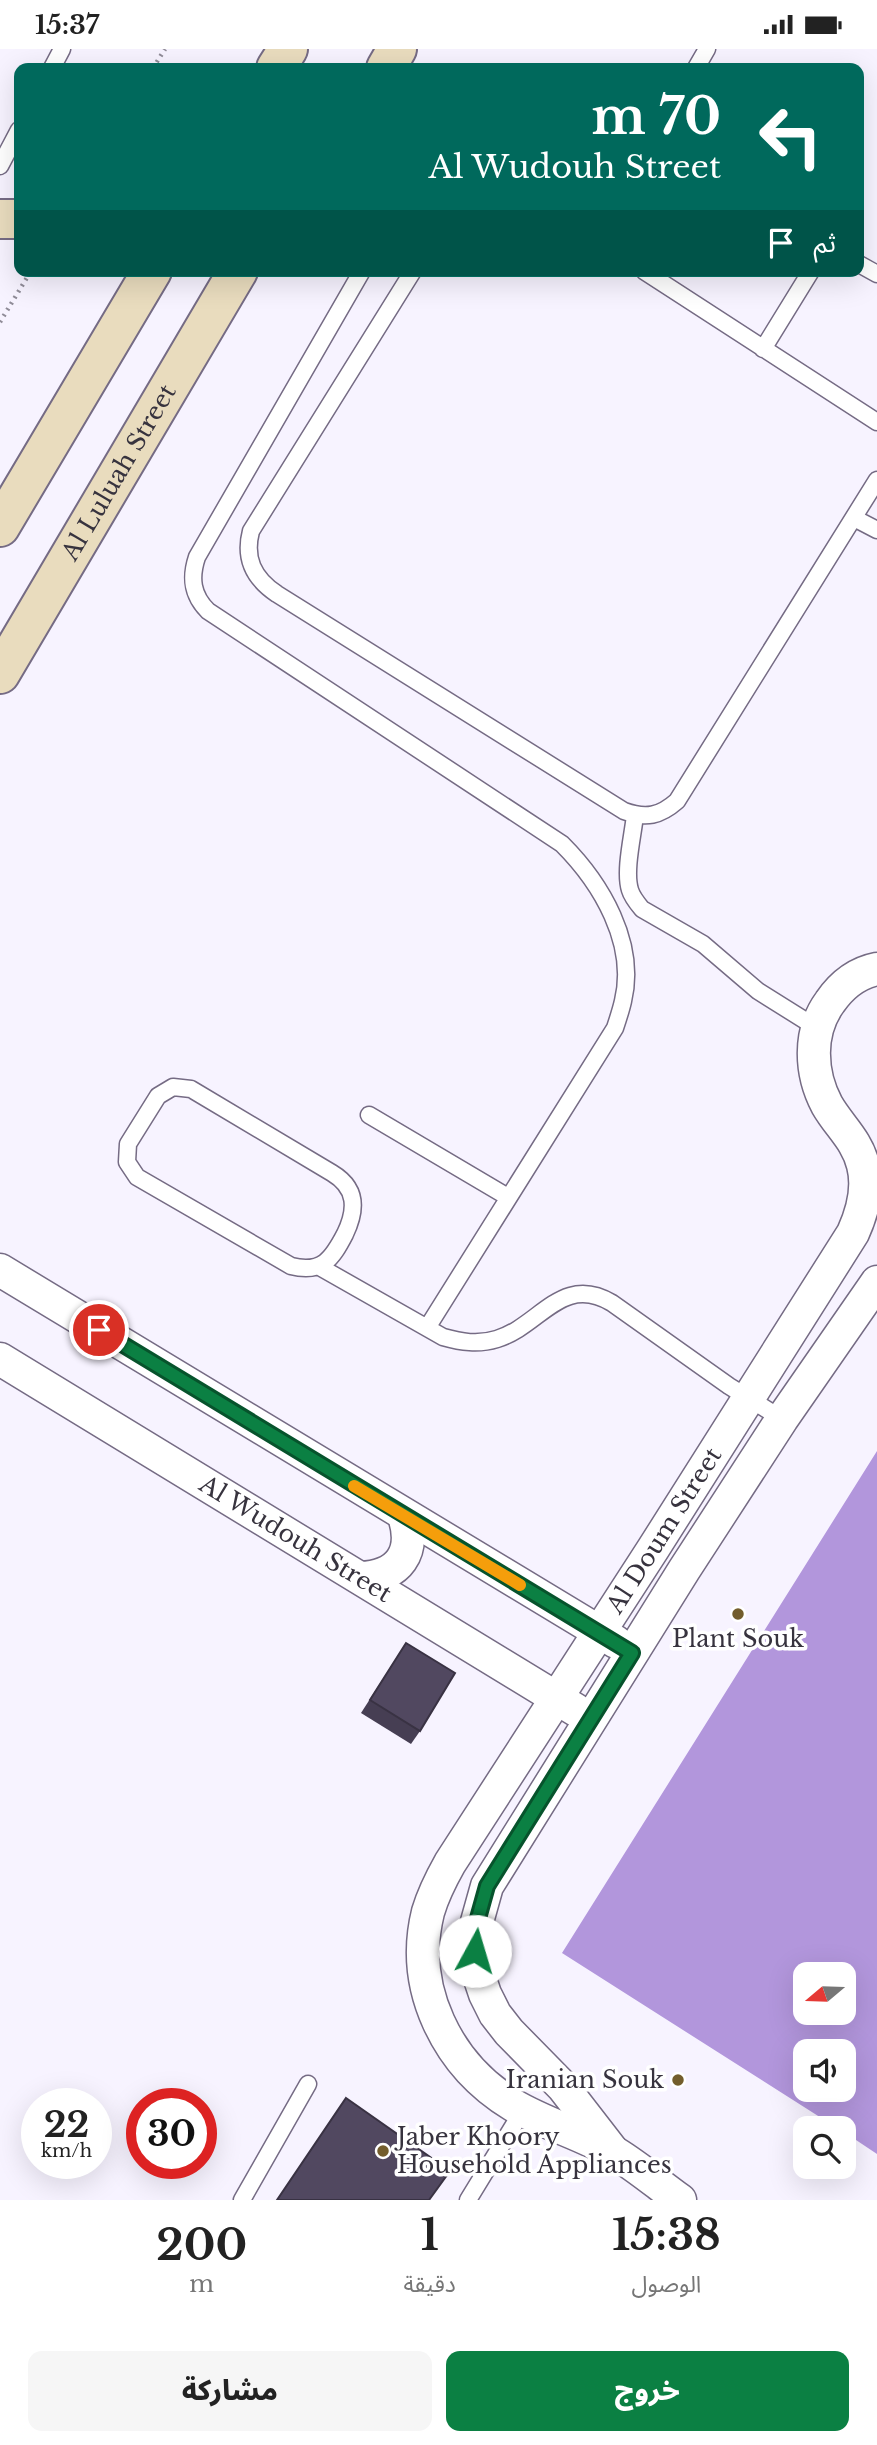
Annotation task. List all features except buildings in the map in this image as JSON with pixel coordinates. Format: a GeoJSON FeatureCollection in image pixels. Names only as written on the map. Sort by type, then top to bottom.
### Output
{"type":"FeatureCollection","features":[{"type":"Feature","properties":{"kind":"street"},"geometry":{"type":"LineString","coordinates":[[0,527],[148,277]]}},
{"type":"Feature","properties":{"kind":"street","name":"Al Luluah Street"},"geometry":{"type":"LineString","coordinates":[[0,674],[234,277]]}},
{"type":"Feature","properties":{"kind":"street"},"geometry":{"type":"LineString","coordinates":[[102,500],[142,465],[155,449],[259,277]]}},
{"type":"Feature","properties":{"kind":"street","name":"Al Doum Street"},"geometry":{"type":"LineString","coordinates":[[680,2200],[614,2153],[523,2110],[488,2086],[467,2067],[450,2045],[428,1994],[423,1966],[428,1912],[450,1863],[844,1250],[860,1217],[864,1201],[864,1167],[859,1151],[828,1106],[820,1087],[813,1048],[817,1028],[836,993],[852,979],[877,969]]}},
{"type":"Feature","properties":{"kind":"street"},"geometry":{"type":"LineString","coordinates":[[0,1270],[632,1653]]}},
{"type":"Feature","properties":{"kind":"street","name":"Al Doum Street"},"geometry":{"type":"LineString","coordinates":[[614,2153],[563,2087],[509,2032],[495,2014],[485,1994],[478,1973],[475,1929],[487,1886],[782,1419],[877,1282]]}},
{"type":"Feature","properties":{"kind":"street","name":"Al Wudouh Street"},"geometry":{"type":"LineString","coordinates":[[0,1359],[591,1719]]}},
{"type":"Feature","properties":{"kind":"street"},"geometry":{"type":"LineString","coordinates":[[361,1578],[376,1577],[391,1571],[401,1560],[408,1546],[409,1531],[404,1516]]}},
{"type":"Feature","properties":{"kind":"lane"},"geometry":{"type":"LineString","coordinates":[[0,166],[14,139]]}},
{"type":"Feature","properties":{"kind":"lane"},"geometry":{"type":"LineString","coordinates":[[359,277],[197,557],[192,581],[201,603],[208,611],[562,844],[593,880],[612,914],[621,942],[625,970],[624,999],[615,1028],[427,1328]]}},
{"type":"Feature","properties":{"kind":"lane"},"geometry":{"type":"LineString","coordinates":[[409,277],[251,531],[247,544],[254,573],[264,585],[288,601],[624,811],[635,815],[657,815],[677,801],[877,480]]}},
{"type":"Feature","properties":{"kind":"lane"},"geometry":{"type":"LineString","coordinates":[[653,277],[877,422]]}},
{"type":"Feature","properties":{"kind":"lane"},"geometry":{"type":"LineString","coordinates":[[763,349],[807,277]]}},
{"type":"Feature","properties":{"kind":"lane"},"geometry":{"type":"LineString","coordinates":[[854,517],[877,530]]}},
{"type":"Feature","properties":{"kind":"lane"},"geometry":{"type":"LineString","coordinates":[[635,815],[628,879],[630,890],[642,909],[703,944],[758,991],[817,1028]]}},
{"type":"Feature","properties":{"kind":"lane"},"geometry":{"type":"LineString","coordinates":[[318,1266],[333,1255],[350,1222],[354,1203],[347,1185],[340,1178],[191,1089],[173,1087],[158,1096],[128,1144],[127,1162],[137,1177],[290,1266],[309,1269],[318,1266],[443,1337],[461,1342],[479,1343],[497,1339],[513,1332],[563,1298],[583,1293],[593,1294],[612,1303],[747,1398],[782,1419]]}},
{"type":"Feature","properties":{"kind":"lane"},"geometry":{"type":"LineString","coordinates":[[369,1115],[508,1198]]}},
{"type":"Feature","properties":{"kind":"lane"},"geometry":{"type":"LineString","coordinates":[[243,2200],[308,2084]]}},
{"type":"Feature","properties":{"kind":"lane"},"geometry":{"type":"LineString","coordinates":[[468,2200],[523,2110]]}},
{"type":"Feature","properties":{"kind":"path"},"geometry":{"type":"LineString","coordinates":[[0,322],[27,277]]}},
{"type":"Feature","properties":{"kind":"shaded area"},"geometry":{"type":"Polygon","coordinates":[[[877,1451],[877,2154],[856,2140],[856,2116],[818,2116],[796,2102],[856,2102],[856,2039],[793,2039],[793,2100],[562,1953],[877,1451]]]}},
{"type":"Feature","properties":{"kind":"slow traffic"},"geometry":{"type":"LineString","coordinates":[[354,1486],[520,1585]]}},
{"type":"Feature","properties":{"kind":"place","name":"Plant Souk"},"geometry":{"type":"Point","coordinates":[738,1614]}},
{"type":"Feature","properties":{"kind":"place","name":"Iranian Souk"},"geometry":{"type":"Point","coordinates":[678,2080]}},
{"type":"Feature","properties":{"kind":"place","name":"Jaber Khoory Household Appliances"},"geometry":{"type":"Point","coordinates":[383,2151]}},
{"type":"Feature","properties":{"kind":"route"},"geometry":{"type":"LineString","coordinates":[[99,1330],[632,1653],[487,1886],[475,1929],[475,1951]]}}]}
